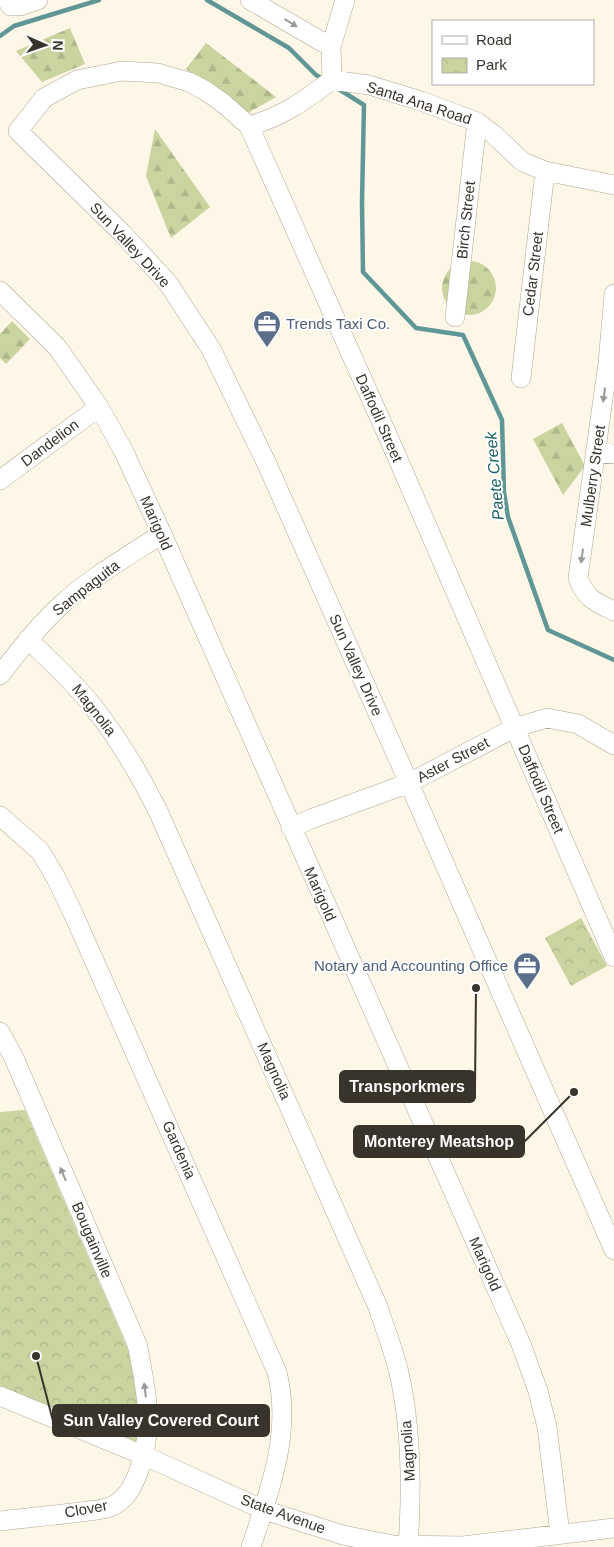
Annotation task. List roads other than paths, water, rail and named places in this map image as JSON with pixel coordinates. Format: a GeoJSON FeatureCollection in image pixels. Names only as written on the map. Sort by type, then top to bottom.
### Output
{"type":"FeatureCollection","features":[{"type":"Feature","properties":{"kind":"street"},"geometry":{"type":"LineString","coordinates":[[13,3],[38,0]]}},
{"type":"Feature","properties":{"kind":"street"},"geometry":{"type":"LineString","coordinates":[[248,126],[276,117],[332,80],[331,47],[345,0]]}},
{"type":"Feature","properties":{"kind":"street"},"geometry":{"type":"LineString","coordinates":[[258,2],[331,47]]}},
{"type":"Feature","properties":{"kind":"street","name":"Daffodil Street"},"geometry":{"type":"LineString","coordinates":[[18,131],[44,98],[77,80],[122,71],[158,73],[189,82],[223,103],[248,126],[394,450],[614,957]]}},
{"type":"Feature","properties":{"kind":"street","name":"Santa Ana Road"},"geometry":{"type":"LineString","coordinates":[[332,80],[369,85],[421,101],[477,122],[523,162],[545,171],[614,185]]}},
{"type":"Feature","properties":{"kind":"street","name":"Birch Street"},"geometry":{"type":"LineString","coordinates":[[455,317],[477,122]]}},
{"type":"Feature","properties":{"kind":"street","name":"Sun Valley Drive"},"geometry":{"type":"LineString","coordinates":[[18,131],[122,233],[168,283],[211,350],[266,462],[614,1250]]}},
{"type":"Feature","properties":{"kind":"street","name":"Cedar Street"},"geometry":{"type":"LineString","coordinates":[[521,378],[545,171]]}},
{"type":"Feature","properties":{"kind":"street","name":"Mulberry Street"},"geometry":{"type":"LineString","coordinates":[[614,294],[608,363],[605,453],[578,578],[583,591],[588,597],[614,610]]}},
{"type":"Feature","properties":{"kind":"street","name":"Marigold"},"geometry":{"type":"LineString","coordinates":[[4,302],[57,347],[99,407],[123,450],[162,534],[521,1344],[538,1391],[547,1427],[560,1534]]}},
{"type":"Feature","properties":{"kind":"street","name":"Dandelion"},"geometry":{"type":"LineString","coordinates":[[0,480],[99,407]]}},
{"type":"Feature","properties":{"kind":"street","name":"Sampaguita"},"geometry":{"type":"LineString","coordinates":[[0,675],[28,639],[62,604],[109,568],[162,534]]}},
{"type":"Feature","properties":{"kind":"street","name":"Magnolia"},"geometry":{"type":"LineString","coordinates":[[28,639],[70,679],[95,708],[123,748],[144,783],[378,1307],[399,1372],[408,1427],[411,1458],[408,1547]]}},
{"type":"Feature","properties":{"kind":"street","name":"Aster Street"},"geometry":{"type":"LineString","coordinates":[[291,828],[310,819],[409,783],[514,728],[547,718],[578,724],[614,745]]}},
{"type":"Feature","properties":{"kind":"street","name":"Gardenia"},"geometry":{"type":"LineString","coordinates":[[0,816],[40,851],[59,883],[277,1372],[282,1394],[282,1432],[264,1510],[251,1547]]}},
{"type":"Feature","properties":{"kind":"street","name":"Bougainville"},"geometry":{"type":"LineString","coordinates":[[0,1032],[14,1058],[137,1344],[144,1376],[149,1421],[145,1456]]}},
{"type":"Feature","properties":{"kind":"street","name":"State Avenue"},"geometry":{"type":"LineString","coordinates":[[0,1396],[145,1456],[264,1510],[343,1535],[408,1547],[463,1546],[614,1528]]}},
{"type":"Feature","properties":{"kind":"street","name":"Clover"},"geometry":{"type":"LineString","coordinates":[[0,1521],[108,1508],[127,1495],[133,1486],[145,1456]]}},
{"type":"Feature","properties":{"kind":"waterway","name":"Paete Creek"},"geometry":{"type":"LineString","coordinates":[[0,36],[14,26],[99,0]]}},
{"type":"Feature","properties":{"kind":"waterway","name":"Paete Creek"},"geometry":{"type":"LineString","coordinates":[[207,0],[289,48],[316,75],[323,79]]}},
{"type":"Feature","properties":{"kind":"waterway","name":"Paete Creek"},"geometry":{"type":"LineString","coordinates":[[337,88],[364,105],[363,272],[416,328],[463,335],[502,420],[504,492],[508,517],[548,630],[614,660]]}},
{"type":"Feature","properties":{"kind":"place","name":"Trends Taxi Co."},"geometry":{"type":"Point","coordinates":[267,348]}},
{"type":"Feature","properties":{"kind":"place","name":"Transporkmers"},"geometry":{"type":"Point","coordinates":[476,988]}},
{"type":"Feature","properties":{"kind":"place","name":"Notary and Accounting Office"},"geometry":{"type":"Point","coordinates":[527,990]}},
{"type":"Feature","properties":{"kind":"place","name":"Monterey Meatshop"},"geometry":{"type":"Point","coordinates":[574,1092]}},
{"type":"Feature","properties":{"kind":"place","name":"Sun Valley Covered Court"},"geometry":{"type":"Point","coordinates":[36,1356]}}]}
